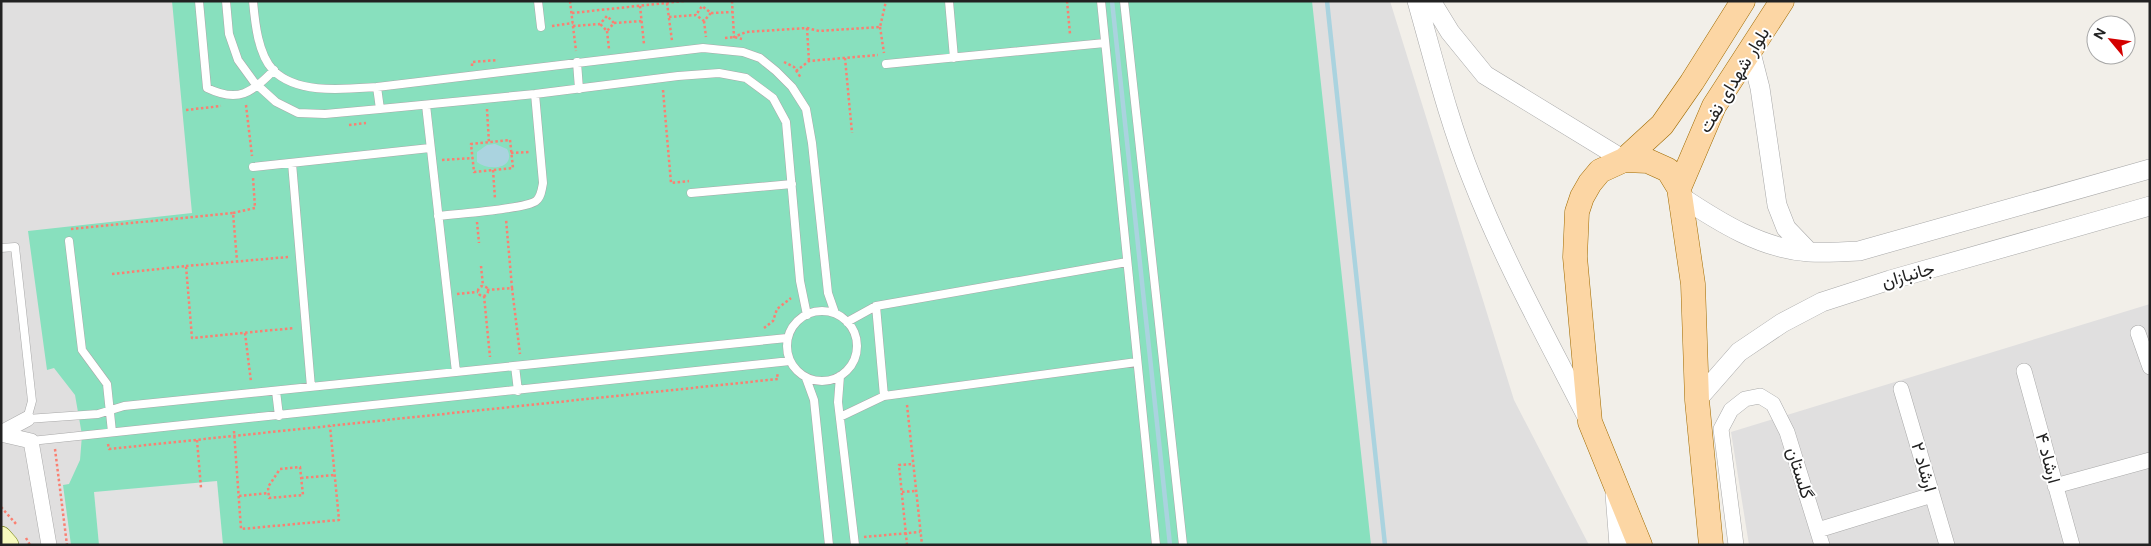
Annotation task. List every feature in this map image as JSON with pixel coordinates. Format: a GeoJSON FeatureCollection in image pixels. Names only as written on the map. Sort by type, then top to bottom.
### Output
{"type":"FeatureCollection","features":[{"type":"Feature","properties":{"kind":"main road","name":"بلوار شهدای نفت"},"geometry":{"type":"LineString","coordinates":[[1624,160],[1662,125],[1692,82],[1743,1]]}},
{"type":"Feature","properties":{"kind":"main road","name":"بلوار شهدای نفت"},"geometry":{"type":"LineString","coordinates":[[1680,192],[1714,106],[1782,1]]}},
{"type":"Feature","properties":{"kind":"main road"},"geometry":{"type":"LineString","coordinates":[[1640,545],[1590,422],[1575,257],[1577,212],[1582,197],[1600,171],[1624,160],[1648,161],[1668,170],[1680,192],[1693,284],[1697,400],[1711,545]]}},
{"type":"Feature","properties":{"kind":"main road"},"geometry":{"type":"LineString","coordinates":[[1,537],[8,545]]}},
{"type":"Feature","properties":{"kind":"street"},"geometry":{"type":"LineString","coordinates":[[1417,1],[1440,83],[1471,178],[1507,260],[1590,422]]}},
{"type":"Feature","properties":{"kind":"street"},"geometry":{"type":"LineString","coordinates":[[1431,1],[1450,32],[1485,75],[1624,160]]}},
{"type":"Feature","properties":{"kind":"street"},"geometry":{"type":"LineString","coordinates":[[1750,49],[1760,88],[1777,205],[1786,228],[1809,252]]}},
{"type":"Feature","properties":{"kind":"street","name":"جانبازان"},"geometry":{"type":"LineString","coordinates":[[1680,192],[1708,215],[1772,246],[1809,252],[1859,251],[2150,169]]}},
{"type":"Feature","properties":{"kind":"street","name":"جانبازان"},"geometry":{"type":"LineString","coordinates":[[1697,400],[1739,352],[1782,323],[1822,302],[1890,280],[2150,206]]}},
{"type":"Feature","properties":{"kind":"street"},"geometry":{"type":"LineString","coordinates":[[2138,333],[2150,367]]}},
{"type":"Feature","properties":{"kind":"street","name":"ارشاد ۴"},"geometry":{"type":"LineString","coordinates":[[2024,371],[2072,545]]}},
{"type":"Feature","properties":{"kind":"street","name":"ارشاد ۲"},"geometry":{"type":"LineString","coordinates":[[1901,389],[1947,545]]}},
{"type":"Feature","properties":{"kind":"street","name":"گلستان"},"geometry":{"type":"LineString","coordinates":[[1736,545],[1721,429],[1731,410],[1744,399],[1760,396],[1773,404],[1788,432],[1822,545]]}},
{"type":"Feature","properties":{"kind":"street"},"geometry":{"type":"LineString","coordinates":[[1,434],[27,419]]}},
{"type":"Feature","properties":{"kind":"street"},"geometry":{"type":"LineString","coordinates":[[1,434],[31,441],[50,545]]}},
{"type":"Feature","properties":{"kind":"street"},"geometry":{"type":"LineString","coordinates":[[2055,486],[2150,460]]}},
{"type":"Feature","properties":{"kind":"street"},"geometry":{"type":"LineString","coordinates":[[1614,480],[1619,545]]}},
{"type":"Feature","properties":{"kind":"street"},"geometry":{"type":"LineString","coordinates":[[1818,530],[1932,495]]}},
{"type":"Feature","properties":{"kind":"lane"},"geometry":{"type":"LineString","coordinates":[[199,1],[207,88],[220,94],[246,94],[259,86],[274,70]]}},
{"type":"Feature","properties":{"kind":"lane"},"geometry":{"type":"LineString","coordinates":[[226,1],[229,34],[238,60],[259,86],[276,102],[298,112],[325,114],[426,105],[719,73],[746,78],[773,98],[786,122],[800,281],[806,315]]}},
{"type":"Feature","properties":{"kind":"lane"},"geometry":{"type":"LineString","coordinates":[[253,1],[260,46],[274,70],[288,80],[309,88],[344,89],[377,87],[704,48],[726,49],[760,58],[792,87],[806,109],[812,143],[828,293],[834,313]]}},
{"type":"Feature","properties":{"kind":"lane"},"geometry":{"type":"LineString","coordinates":[[538,1],[541,27]]}},
{"type":"Feature","properties":{"kind":"lane"},"geometry":{"type":"LineString","coordinates":[[949,1],[954,58]]}},
{"type":"Feature","properties":{"kind":"lane"},"geometry":{"type":"LineString","coordinates":[[1101,1],[1156,545]]}},
{"type":"Feature","properties":{"kind":"lane"},"geometry":{"type":"LineString","coordinates":[[1124,1],[1183,545]]}},
{"type":"Feature","properties":{"kind":"lane"},"geometry":{"type":"LineString","coordinates":[[886,64],[1105,42]]}},
{"type":"Feature","properties":{"kind":"lane"},"geometry":{"type":"LineString","coordinates":[[577,62],[579,89]]}},
{"type":"Feature","properties":{"kind":"lane"},"geometry":{"type":"LineString","coordinates":[[377,87],[380,109]]}},
{"type":"Feature","properties":{"kind":"lane"},"geometry":{"type":"LineString","coordinates":[[438,216],[505,208],[535,202],[540,196],[543,183],[535,94]]}},
{"type":"Feature","properties":{"kind":"lane"},"geometry":{"type":"LineString","coordinates":[[426,105],[456,372]]}},
{"type":"Feature","properties":{"kind":"lane"},"geometry":{"type":"LineString","coordinates":[[253,167],[430,148]]}},
{"type":"Feature","properties":{"kind":"lane"},"geometry":{"type":"LineString","coordinates":[[292,163],[311,388]]}},
{"type":"Feature","properties":{"kind":"lane"},"geometry":{"type":"LineString","coordinates":[[691,193],[792,184]]}},
{"type":"Feature","properties":{"kind":"lane"},"geometry":{"type":"LineString","coordinates":[[69,242],[82,350],[107,384],[110,410],[109,432]]}},
{"type":"Feature","properties":{"kind":"lane"},"geometry":{"type":"LineString","coordinates":[[1,248],[15,247],[32,401],[27,419],[89,414],[124,406],[788,338]]}},
{"type":"Feature","properties":{"kind":"lane"},"geometry":{"type":"LineString","coordinates":[[847,322],[876,306],[1127,262]]}},
{"type":"Feature","properties":{"kind":"lane"},"geometry":{"type":"LineString","coordinates":[[876,306],[884,396]]}},
{"type":"Feature","properties":{"kind":"lane"},"geometry":{"type":"LineString","coordinates":[[824,311],[834,313],[847,322],[856,337],[857,349],[849,369],[830,381],[818,382],[806,378],[797,371],[790,361],[786,350],[788,338],[792,326],[806,315],[824,311]]}},
{"type":"Feature","properties":{"kind":"lane"},"geometry":{"type":"LineString","coordinates":[[31,441],[790,361]]}},
{"type":"Feature","properties":{"kind":"lane"},"geometry":{"type":"LineString","coordinates":[[840,417],[884,396],[1137,362]]}},
{"type":"Feature","properties":{"kind":"lane"},"geometry":{"type":"LineString","coordinates":[[515,366],[518,391]]}},
{"type":"Feature","properties":{"kind":"lane"},"geometry":{"type":"LineString","coordinates":[[840,376],[838,402],[855,541]]}},
{"type":"Feature","properties":{"kind":"lane"},"geometry":{"type":"LineString","coordinates":[[806,378],[814,400],[829,545]]}},
{"type":"Feature","properties":{"kind":"lane"},"geometry":{"type":"LineString","coordinates":[[276,391],[279,416]]}},
{"type":"Feature","properties":{"kind":"path"},"geometry":{"type":"LineString","coordinates":[[570,1],[576,52]]}},
{"type":"Feature","properties":{"kind":"path"},"geometry":{"type":"LineString","coordinates":[[572,13],[684,1]]}},
{"type":"Feature","properties":{"kind":"path"},"geometry":{"type":"LineString","coordinates":[[701,1],[702,6],[711,13],[733,12]]}},
{"type":"Feature","properties":{"kind":"path"},"geometry":{"type":"LineString","coordinates":[[732,1],[734,37]]}},
{"type":"Feature","properties":{"kind":"path"},"geometry":{"type":"LineString","coordinates":[[796,71],[809,61],[885,55],[880,27],[886,1]]}},
{"type":"Feature","properties":{"kind":"path"},"geometry":{"type":"LineString","coordinates":[[1067,1],[1072,46]]}},
{"type":"Feature","properties":{"kind":"path"},"geometry":{"type":"LineString","coordinates":[[667,3],[672,43],[680,42]]}},
{"type":"Feature","properties":{"kind":"path"},"geometry":{"type":"LineString","coordinates":[[636,46],[644,46],[640,6]]}},
{"type":"Feature","properties":{"kind":"path"},"geometry":{"type":"LineString","coordinates":[[669,17],[696,14],[702,6]]}},
{"type":"Feature","properties":{"kind":"path"},"geometry":{"type":"LineString","coordinates":[[606,9],[607,16],[614,23]]}},
{"type":"Feature","properties":{"kind":"path"},"geometry":{"type":"LineString","coordinates":[[704,21],[711,13]]}},
{"type":"Feature","properties":{"kind":"path"},"geometry":{"type":"LineString","coordinates":[[696,14],[704,21],[707,40],[698,40]]}},
{"type":"Feature","properties":{"kind":"path"},"geometry":{"type":"LineString","coordinates":[[541,27],[600,24],[607,16]]}},
{"type":"Feature","properties":{"kind":"path"},"geometry":{"type":"LineString","coordinates":[[607,31],[614,23],[642,21]]}},
{"type":"Feature","properties":{"kind":"path"},"geometry":{"type":"LineString","coordinates":[[600,24],[607,31],[609,49]]}},
{"type":"Feature","properties":{"kind":"path"},"geometry":{"type":"LineString","coordinates":[[716,39],[734,37],[746,32],[807,28],[819,31],[880,27]]}},
{"type":"Feature","properties":{"kind":"path"},"geometry":{"type":"LineString","coordinates":[[807,28],[809,61]]}},
{"type":"Feature","properties":{"kind":"path"},"geometry":{"type":"LineString","coordinates":[[734,37],[748,42]]}},
{"type":"Feature","properties":{"kind":"path"},"geometry":{"type":"LineString","coordinates":[[601,50],[618,48]]}},
{"type":"Feature","properties":{"kind":"path"},"geometry":{"type":"LineString","coordinates":[[567,53],[585,51]]}},
{"type":"Feature","properties":{"kind":"path"},"geometry":{"type":"LineString","coordinates":[[845,58],[852,133]]}},
{"type":"Feature","properties":{"kind":"path"},"geometry":{"type":"LineString","coordinates":[[472,75],[472,62],[501,59]]}},
{"type":"Feature","properties":{"kind":"path"},"geometry":{"type":"LineString","coordinates":[[779,59],[794,67],[804,83]]}},
{"type":"Feature","properties":{"kind":"path"},"geometry":{"type":"LineString","coordinates":[[663,90],[671,183],[691,181],[691,193]]}},
{"type":"Feature","properties":{"kind":"path"},"geometry":{"type":"LineString","coordinates":[[488,109],[489,142]]}},
{"type":"Feature","properties":{"kind":"path"},"geometry":{"type":"LineString","coordinates":[[510,140],[511,153],[513,168],[474,172],[472,144],[510,140]]}},
{"type":"Feature","properties":{"kind":"path"},"geometry":{"type":"LineString","coordinates":[[511,153],[540,151]]}},
{"type":"Feature","properties":{"kind":"path"},"geometry":{"type":"LineString","coordinates":[[432,161],[473,158]]}},
{"type":"Feature","properties":{"kind":"path"},"geometry":{"type":"LineString","coordinates":[[493,170],[496,209]]}},
{"type":"Feature","properties":{"kind":"path"},"geometry":{"type":"LineString","coordinates":[[505,208],[520,354]]}},
{"type":"Feature","properties":{"kind":"path"},"geometry":{"type":"LineString","coordinates":[[476,211],[479,243]]}},
{"type":"Feature","properties":{"kind":"path"},"geometry":{"type":"LineString","coordinates":[[69,242],[68,230],[232,213],[237,261]]}},
{"type":"Feature","properties":{"kind":"path"},"geometry":{"type":"LineString","coordinates":[[112,274],[300,256]]}},
{"type":"Feature","properties":{"kind":"path"},"geometry":{"type":"LineString","coordinates":[[186,266],[192,338],[306,327]]}},
{"type":"Feature","properties":{"kind":"path"},"geometry":{"type":"LineString","coordinates":[[481,266],[483,286],[487,290],[512,288]]}},
{"type":"Feature","properties":{"kind":"path"},"geometry":{"type":"LineString","coordinates":[[478,292],[480,287],[483,286]]}},
{"type":"Feature","properties":{"kind":"path"},"geometry":{"type":"LineString","coordinates":[[487,290],[488,293],[484,296],[490,358]]}},
{"type":"Feature","properties":{"kind":"path"},"geometry":{"type":"LineString","coordinates":[[447,295],[478,292],[479,295],[484,296]]}},
{"type":"Feature","properties":{"kind":"path"},"geometry":{"type":"LineString","coordinates":[[245,333],[251,382]]}},
{"type":"Feature","properties":{"kind":"path"},"geometry":{"type":"LineString","coordinates":[[109,432],[109,449],[197,440],[778,379],[776,363]]}},
{"type":"Feature","properties":{"kind":"path"},"geometry":{"type":"LineString","coordinates":[[905,394],[922,545]]}},
{"type":"Feature","properties":{"kind":"path"},"geometry":{"type":"LineString","coordinates":[[232,420],[241,529],[339,520],[330,426]]}},
{"type":"Feature","properties":{"kind":"path"},"geometry":{"type":"LineString","coordinates":[[54,439],[67,545]]}},
{"type":"Feature","properties":{"kind":"path"},"geometry":{"type":"LineString","coordinates":[[197,440],[201,488]]}},
{"type":"Feature","properties":{"kind":"path"},"geometry":{"type":"LineString","coordinates":[[907,545],[899,465],[913,464]]}},
{"type":"Feature","properties":{"kind":"path"},"geometry":{"type":"LineString","coordinates":[[300,468],[301,478],[303,495],[269,498],[268,487],[280,469],[300,468]]}},
{"type":"Feature","properties":{"kind":"path"},"geometry":{"type":"LineString","coordinates":[[301,478],[335,475]]}},
{"type":"Feature","properties":{"kind":"path"},"geometry":{"type":"LineString","coordinates":[[902,492],[916,491]]}},
{"type":"Feature","properties":{"kind":"path"},"geometry":{"type":"LineString","coordinates":[[239,496],[269,492]]}},
{"type":"Feature","properties":{"kind":"path"},"geometry":{"type":"LineString","coordinates":[[855,541],[920,532]]}},
{"type":"Feature","properties":{"kind":"shaded area"},"geometry":{"type":"Polygon","coordinates":[[[1,1],[1390,1],[1514,400],[1589,545],[1,545],[1,1]]]}},
{"type":"Feature","properties":{"kind":"shaded area"},"geometry":{"type":"Polygon","coordinates":[[[2150,304],[2150,545],[1749,545],[1731,432],[2150,304]]]}},
{"type":"Feature","properties":{"kind":"shaded area"},"geometry":{"type":"Polygon","coordinates":[[[217,481],[223,545],[99,545],[94,492],[217,481]]]}},
{"type":"Feature","properties":{"kind":"green space"},"geometry":{"type":"Polygon","coordinates":[[[172,1],[1312,1],[1371,545],[71,545],[63,485],[69,484],[80,460],[82,435],[75,395],[54,368],[47,370],[28,231],[192,213],[172,1]]]}},
{"type":"Feature","properties":{"kind":"water"},"geometry":{"type":"Polygon","coordinates":[[[495,144],[507,149],[509,155],[505,164],[488,167],[477,162],[477,152],[487,145],[495,144]]]}},
{"type":"Feature","properties":{"kind":"waterway"},"geometry":{"type":"LineString","coordinates":[[1112,1],[1170,545]]}},
{"type":"Feature","properties":{"kind":"waterway"},"geometry":{"type":"LineString","coordinates":[[1327,1],[1385,545]]}}]}
